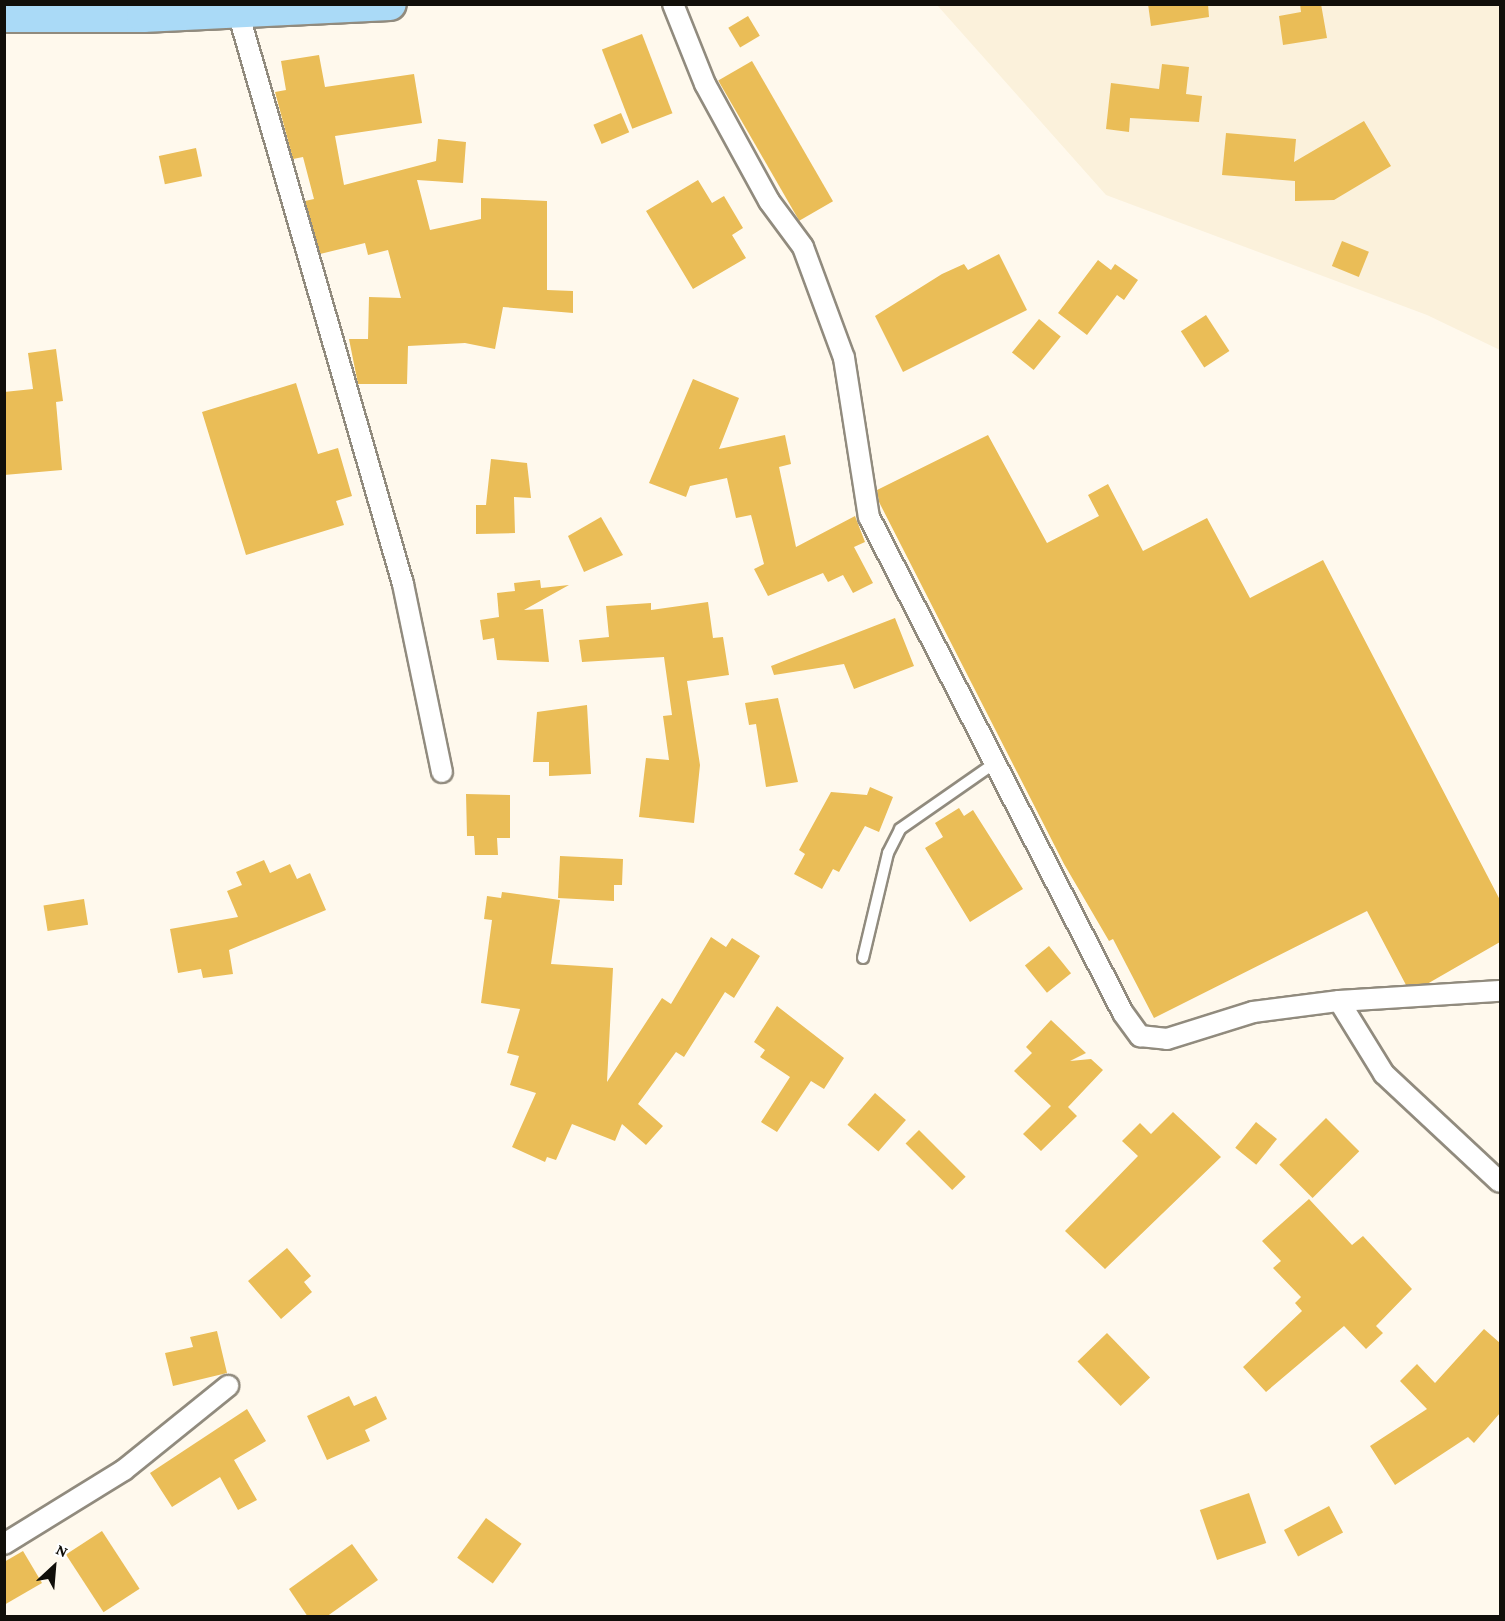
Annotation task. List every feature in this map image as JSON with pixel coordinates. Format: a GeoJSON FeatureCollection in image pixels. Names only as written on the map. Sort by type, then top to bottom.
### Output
{"type":"FeatureCollection","features":[{"type":"Feature","properties":{"kind":"main road"},"geometry":{"type":"LineString","coordinates":[[4,16],[238,12],[390,4]]}},
{"type":"Feature","properties":{"kind":"street"},"geometry":{"type":"LineString","coordinates":[[673,4],[705,84],[769,201],[802,248],[844,357],[869,517],[995,763],[1140,1036],[1167,1039],[1253,1012],[1339,1001],[1500,992]]}},
{"type":"Feature","properties":{"kind":"street"},"geometry":{"type":"LineString","coordinates":[[238,12],[403,584],[442,772]]}},
{"type":"Feature","properties":{"kind":"street"},"geometry":{"type":"LineString","coordinates":[[1339,1001],[1384,1074],[1500,1182]]}},
{"type":"Feature","properties":{"kind":"street"},"geometry":{"type":"LineString","coordinates":[[4,1544],[124,1470],[228,1386]]}},
{"type":"Feature","properties":{"kind":"lane"},"geometry":{"type":"LineString","coordinates":[[863,958],[888,853],[900,829],[995,763]]}},
{"type":"Feature","properties":{"kind":"shaded area"},"geometry":{"type":"Polygon","coordinates":[[[937,5],[1500,5],[1500,350],[1427,315],[1106,195],[937,5]]]}},
{"type":"Feature","properties":{"kind":"building"},"geometry":{"type":"Polygon","coordinates":[[[1148,4],[1208,4],[1209,17],[1151,26],[1148,4]]]}},
{"type":"Feature","properties":{"kind":"building"},"geometry":{"type":"Polygon","coordinates":[[[1300,4],[1321,4],[1327,38],[1283,45],[1279,16],[1301,12],[1300,4]]]}},
{"type":"Feature","properties":{"kind":"building"},"geometry":{"type":"Polygon","coordinates":[[[748,16],[760,36],[740,48],[728,28],[748,16]]]}},
{"type":"Feature","properties":{"kind":"building"},"geometry":{"type":"Polygon","coordinates":[[[642,34],[672,113],[632,129],[602,49],[642,34]]]}},
{"type":"Feature","properties":{"kind":"building"},"geometry":{"type":"Polygon","coordinates":[[[319,55],[325,87],[414,74],[422,123],[335,136],[344,185],[436,161],[438,139],[466,142],[463,183],[417,180],[430,230],[481,219],[481,198],[547,201],[547,290],[573,291],[573,313],[503,307],[495,349],[465,343],[408,346],[407,384],[358,384],[349,339],[368,339],[369,297],[401,298],[388,250],[368,255],[365,243],[320,254],[305,201],[314,199],[303,157],[293,159],[275,92],[286,90],[281,61],[319,55]]]}},
{"type":"Feature","properties":{"kind":"building"},"geometry":{"type":"Polygon","coordinates":[[[752,61],[833,201],[799,221],[718,80],[752,61]]]}},
{"type":"Feature","properties":{"kind":"building"},"geometry":{"type":"Polygon","coordinates":[[[1162,64],[1189,67],[1186,94],[1202,96],[1199,122],[1130,118],[1129,132],[1106,129],[1111,83],[1159,89],[1162,64]]]}},
{"type":"Feature","properties":{"kind":"building"},"geometry":{"type":"Polygon","coordinates":[[[621,113],[629,132],[602,144],[593,125],[621,113]]]}},
{"type":"Feature","properties":{"kind":"building"},"geometry":{"type":"Polygon","coordinates":[[[1364,121],[1391,166],[1334,200],[1295,201],[1295,181],[1222,175],[1226,133],[1296,139],[1294,162],[1364,121]]]}},
{"type":"Feature","properties":{"kind":"building"},"geometry":{"type":"Polygon","coordinates":[[[196,148],[202,176],[165,184],[159,156],[196,148]]]}},
{"type":"Feature","properties":{"kind":"building"},"geometry":{"type":"Polygon","coordinates":[[[698,180],[712,203],[724,196],[743,228],[732,235],[746,258],[693,289],[646,211],[698,180]]]}},
{"type":"Feature","properties":{"kind":"building"},"geometry":{"type":"Polygon","coordinates":[[[1342,241],[1369,252],[1359,277],[1332,266],[1342,241]]]}},
{"type":"Feature","properties":{"kind":"building"},"geometry":{"type":"Polygon","coordinates":[[[999,254],[1027,310],[903,372],[875,316],[942,274],[964,264],[968,270],[999,254]]]}},
{"type":"Feature","properties":{"kind":"building"},"geometry":{"type":"Polygon","coordinates":[[[1098,260],[1111,270],[1115,264],[1138,280],[1124,300],[1117,295],[1087,335],[1058,313],[1098,260]]]}},
{"type":"Feature","properties":{"kind":"building"},"geometry":{"type":"Polygon","coordinates":[[[1206,315],[1229,351],[1204,367],[1181,331],[1206,315]]]}},
{"type":"Feature","properties":{"kind":"building"},"geometry":{"type":"Polygon","coordinates":[[[1039,319],[1061,337],[1034,370],[1012,352],[1039,319]]]}},
{"type":"Feature","properties":{"kind":"building"},"geometry":{"type":"Polygon","coordinates":[[[56,349],[63,401],[56,402],[62,470],[4,475],[4,392],[33,389],[28,353],[56,349]]]}},
{"type":"Feature","properties":{"kind":"building"},"geometry":{"type":"Polygon","coordinates":[[[693,379],[739,398],[719,449],[785,435],[791,464],[779,467],[796,547],[855,516],[865,542],[854,547],[873,583],[853,593],[843,575],[828,582],[823,573],[768,596],[754,569],[764,564],[751,515],[736,518],[727,478],[690,486],[686,497],[649,483],[693,379]]]}},
{"type":"Feature","properties":{"kind":"building"},"geometry":{"type":"Polygon","coordinates":[[[296,383],[318,454],[338,448],[352,496],[336,501],[344,525],[246,555],[202,412],[296,383]]]}},
{"type":"Feature","properties":{"kind":"building"},"geometry":{"type":"Polygon","coordinates":[[[988,435],[1047,543],[1099,516],[1088,495],[1108,484],[1143,551],[1207,518],[1250,598],[1323,560],[1500,900],[1500,942],[1427,984],[1406,985],[1367,911],[1154,1018],[1113,939],[1109,941],[1064,864],[879,502],[877,490],[988,435]]]}},
{"type":"Feature","properties":{"kind":"building"},"geometry":{"type":"Polygon","coordinates":[[[491,459],[527,463],[531,498],[514,497],[515,533],[476,534],[476,505],[486,505],[491,459]]]}},
{"type":"Feature","properties":{"kind":"building"},"geometry":{"type":"Polygon","coordinates":[[[601,517],[623,555],[584,572],[568,536],[601,517]]]}},
{"type":"Feature","properties":{"kind":"building"},"geometry":{"type":"Polygon","coordinates":[[[540,580],[541,588],[569,585],[524,610],[543,609],[549,662],[497,660],[494,638],[483,640],[480,620],[499,617],[497,593],[515,591],[514,583],[540,580]]]}},
{"type":"Feature","properties":{"kind":"building"},"geometry":{"type":"Polygon","coordinates":[[[708,602],[713,638],[723,637],[729,675],[687,681],[700,765],[694,823],[639,817],[646,758],[669,760],[663,716],[672,715],[664,657],[582,662],[579,640],[609,637],[606,606],[651,603],[651,610],[708,602]]]}},
{"type":"Feature","properties":{"kind":"building"},"geometry":{"type":"Polygon","coordinates":[[[895,618],[914,666],[854,689],[844,664],[774,675],[771,666],[895,618]]]}},
{"type":"Feature","properties":{"kind":"building"},"geometry":{"type":"Polygon","coordinates":[[[778,698],[798,782],[766,787],[756,724],[749,725],[745,703],[778,698]]]}},
{"type":"Feature","properties":{"kind":"building"},"geometry":{"type":"Polygon","coordinates":[[[587,705],[591,774],[549,776],[549,762],[533,762],[537,712],[587,705]]]}},
{"type":"Feature","properties":{"kind":"building"},"geometry":{"type":"Polygon","coordinates":[[[870,787],[893,797],[879,832],[865,826],[839,872],[833,869],[822,889],[794,874],[805,854],[799,850],[831,792],[867,795],[870,787]]]}},
{"type":"Feature","properties":{"kind":"building"},"geometry":{"type":"Polygon","coordinates":[[[466,794],[510,795],[510,838],[497,838],[498,855],[475,855],[474,836],[467,836],[466,794]]]}},
{"type":"Feature","properties":{"kind":"building"},"geometry":{"type":"Polygon","coordinates":[[[959,808],[964,816],[973,810],[1023,889],[970,922],[925,848],[943,837],[935,823],[959,808]]]}},
{"type":"Feature","properties":{"kind":"building"},"geometry":{"type":"Polygon","coordinates":[[[560,856],[623,859],[622,885],[614,885],[614,901],[558,898],[560,856]]]}},
{"type":"Feature","properties":{"kind":"building"},"geometry":{"type":"Polygon","coordinates":[[[264,860],[270,873],[290,864],[297,879],[310,873],[326,910],[229,950],[233,974],[203,978],[201,969],[178,973],[170,929],[238,917],[227,891],[242,885],[236,872],[264,860]]]}},
{"type":"Feature","properties":{"kind":"building"},"geometry":{"type":"Polygon","coordinates":[[[502,892],[560,900],[551,964],[613,968],[607,1082],[662,998],[671,1004],[711,937],[726,947],[732,938],[760,956],[734,998],[725,992],[684,1057],[676,1052],[638,1104],[663,1126],[646,1145],[622,1124],[615,1141],[572,1124],[556,1160],[547,1157],[545,1162],[512,1147],[536,1093],[510,1085],[519,1056],[507,1053],[520,1009],[481,1003],[492,920],[484,919],[487,896],[501,898],[502,892]]]}},
{"type":"Feature","properties":{"kind":"building"},"geometry":{"type":"Polygon","coordinates":[[[84,899],[88,925],[48,931],[44,905],[84,899]]]}},
{"type":"Feature","properties":{"kind":"building"},"geometry":{"type":"Polygon","coordinates":[[[1049,946],[1071,973],[1047,993],[1025,966],[1049,946]]]}},
{"type":"Feature","properties":{"kind":"building"},"geometry":{"type":"Polygon","coordinates":[[[777,1006],[844,1058],[824,1089],[811,1081],[777,1132],[761,1122],[790,1077],[760,1057],[765,1050],[754,1042],[777,1006]]]}},
{"type":"Feature","properties":{"kind":"building"},"geometry":{"type":"Polygon","coordinates":[[[1051,1020],[1086,1053],[1070,1061],[1091,1059],[1103,1070],[1068,1107],[1077,1116],[1041,1151],[1023,1134],[1051,1106],[1014,1071],[1032,1053],[1026,1047],[1051,1020]]]}},
{"type":"Feature","properties":{"kind":"building"},"geometry":{"type":"Polygon","coordinates":[[[875,1093],[906,1120],[878,1152],[847,1125],[875,1093]]]}},
{"type":"Feature","properties":{"kind":"building"},"geometry":{"type":"Polygon","coordinates":[[[1173,1112],[1221,1157],[1105,1269],[1065,1231],[1138,1156],[1122,1141],[1140,1123],[1151,1134],[1173,1112]]]}},
{"type":"Feature","properties":{"kind":"building"},"geometry":{"type":"Polygon","coordinates":[[[1326,1118],[1359,1151],[1313,1198],[1279,1165],[1326,1118]]]}},
{"type":"Feature","properties":{"kind":"building"},"geometry":{"type":"Polygon","coordinates":[[[1256,1122],[1277,1139],[1256,1165],[1235,1148],[1256,1122]]]}},
{"type":"Feature","properties":{"kind":"building"},"geometry":{"type":"Polygon","coordinates":[[[919,1130],[966,1177],[952,1190],[906,1143],[919,1130]]]}},
{"type":"Feature","properties":{"kind":"building"},"geometry":{"type":"Polygon","coordinates":[[[1309,1199],[1352,1245],[1363,1236],[1412,1289],[1376,1326],[1383,1333],[1366,1349],[1344,1326],[1266,1392],[1243,1367],[1302,1311],[1295,1303],[1301,1297],[1273,1268],[1281,1261],[1262,1241],[1309,1199]]]}},
{"type":"Feature","properties":{"kind":"building"},"geometry":{"type":"Polygon","coordinates":[[[287,1248],[311,1276],[304,1282],[312,1292],[281,1319],[248,1281],[287,1248]]]}},
{"type":"Feature","properties":{"kind":"building"},"geometry":{"type":"Polygon","coordinates":[[[1484,1329],[1500,1343],[1500,1413],[1474,1443],[1468,1437],[1395,1485],[1370,1446],[1427,1409],[1400,1381],[1417,1364],[1435,1383],[1484,1329]]]}},
{"type":"Feature","properties":{"kind":"building"},"geometry":{"type":"Polygon","coordinates":[[[217,1331],[227,1373],[173,1386],[165,1353],[193,1347],[190,1337],[217,1331]]]}},
{"type":"Feature","properties":{"kind":"building"},"geometry":{"type":"Polygon","coordinates":[[[1107,1333],[1150,1378],[1121,1406],[1078,1361],[1107,1333]]]}},
{"type":"Feature","properties":{"kind":"building"},"geometry":{"type":"Polygon","coordinates":[[[349,1396],[354,1406],[376,1396],[387,1419],[365,1430],[370,1441],[327,1460],[307,1416],[349,1396]]]}},
{"type":"Feature","properties":{"kind":"building"},"geometry":{"type":"Polygon","coordinates":[[[247,1409],[266,1441],[234,1460],[257,1500],[238,1510],[220,1477],[172,1507],[150,1473],[247,1409]]]}},
{"type":"Feature","properties":{"kind":"building"},"geometry":{"type":"Polygon","coordinates":[[[1249,1493],[1266,1543],[1217,1560],[1200,1510],[1249,1493]]]}},
{"type":"Feature","properties":{"kind":"building"},"geometry":{"type":"Polygon","coordinates":[[[1329,1506],[1343,1532],[1298,1556],[1284,1530],[1329,1506]]]}},
{"type":"Feature","properties":{"kind":"building"},"geometry":{"type":"Polygon","coordinates":[[[486,1518],[522,1544],[493,1584],[457,1558],[486,1518]]]}},
{"type":"Feature","properties":{"kind":"building"},"geometry":{"type":"Polygon","coordinates":[[[102,1531],[140,1589],[104,1612],[66,1554],[102,1531]]]}},
{"type":"Feature","properties":{"kind":"building"},"geometry":{"type":"Polygon","coordinates":[[[352,1544],[378,1580],[326,1617],[308,1617],[289,1589],[352,1544]]]}},
{"type":"Feature","properties":{"kind":"building"},"geometry":{"type":"Polygon","coordinates":[[[23,1551],[42,1583],[4,1605],[4,1562],[23,1551]]]}}]}
